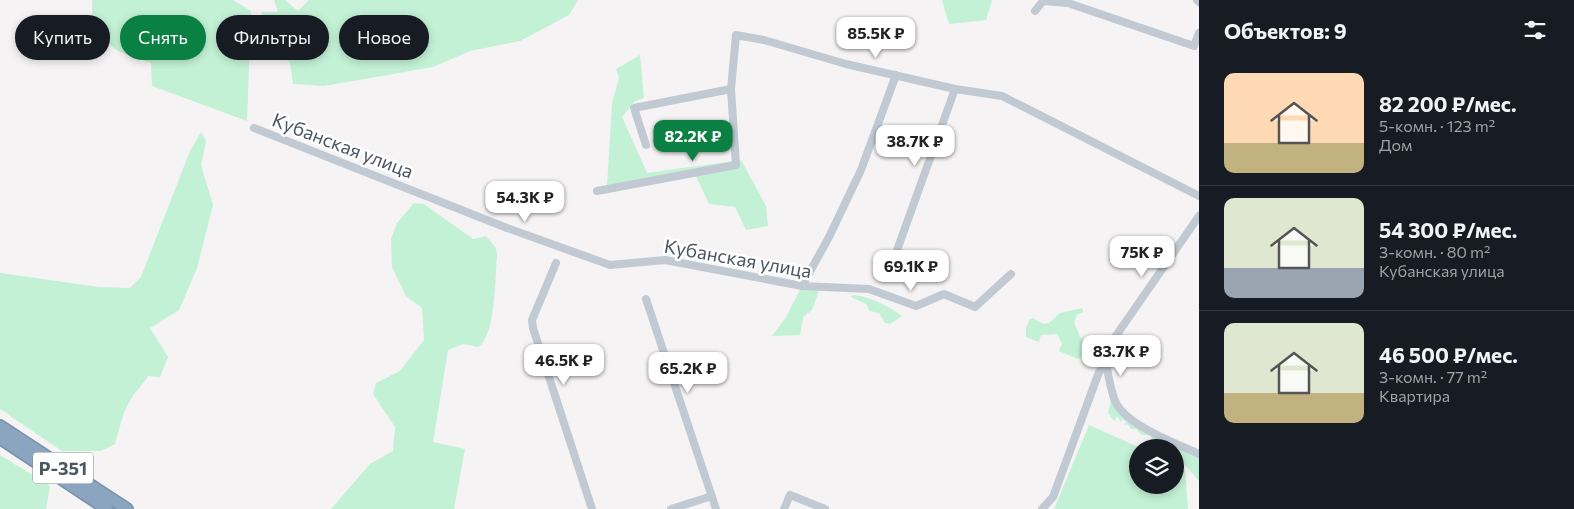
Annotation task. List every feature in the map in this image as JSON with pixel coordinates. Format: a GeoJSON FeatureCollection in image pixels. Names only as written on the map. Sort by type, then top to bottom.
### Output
{"type":"FeatureCollection","features":[{"type":"Feature","properties":{"kind":"highway","name":"Р-351"},"geometry":{"type":"LineString","coordinates":[[0,426],[127,509]]}},
{"type":"Feature","properties":{"kind":"highway","name":"Р-351"},"geometry":{"type":"LineString","coordinates":[[0,438],[107,509]]}},
{"type":"Feature","properties":{"kind":"street"},"geometry":{"type":"LineString","coordinates":[[1034,11],[1043,1],[1068,2],[1194,46],[1199,33]]}},
{"type":"Feature","properties":{"kind":"street"},"geometry":{"type":"LineString","coordinates":[[597,191],[736,165],[731,89],[736,35],[764,40],[846,64],[955,89],[1002,96],[1199,196]]}},
{"type":"Feature","properties":{"kind":"street"},"geometry":{"type":"LineString","coordinates":[[802,286],[829,237],[861,170],[896,75]]}},
{"type":"Feature","properties":{"kind":"street"},"geometry":{"type":"LineString","coordinates":[[646,145],[634,108],[731,89]]}},
{"type":"Feature","properties":{"kind":"street"},"geometry":{"type":"LineString","coordinates":[[896,253],[955,89]]}},
{"type":"Feature","properties":{"kind":"street","name":"Кубанская улица"},"geometry":{"type":"LineString","coordinates":[[254,128],[507,228],[610,265],[664,260],[802,286],[869,289],[916,306],[944,294],[975,307],[1011,274]]}},
{"type":"Feature","properties":{"kind":"street"},"geometry":{"type":"LineString","coordinates":[[1199,216],[1104,353],[1116,402],[1130,420],[1199,454]]}},
{"type":"Feature","properties":{"kind":"street"},"geometry":{"type":"LineString","coordinates":[[556,263],[532,320],[533,328],[592,509]]}},
{"type":"Feature","properties":{"kind":"street"},"geometry":{"type":"LineString","coordinates":[[646,299],[716,509]]}},
{"type":"Feature","properties":{"kind":"street"},"geometry":{"type":"LineString","coordinates":[[1042,509],[1053,497],[1099,372],[1107,366]]}},
{"type":"Feature","properties":{"kind":"street"},"geometry":{"type":"LineString","coordinates":[[784,509],[790,495],[825,509]]}},
{"type":"Feature","properties":{"kind":"street"},"geometry":{"type":"LineString","coordinates":[[671,509],[712,496]]}},
{"type":"Feature","properties":{"kind":"green space"},"geometry":{"type":"Polygon","coordinates":[[[92,0],[233,0],[251,11],[251,15],[216,15],[216,60],[249,60],[247,121],[152,86],[151,63],[143,60],[206,60],[206,15],[120,15],[120,52],[110,45],[110,15],[92,15],[92,0]]]}},
{"type":"Feature","properties":{"kind":"green space"},"geometry":{"type":"Polygon","coordinates":[[[274,0],[285,0],[298,11],[309,0],[578,0],[569,15],[520,41],[470,51],[433,67],[324,86],[293,84],[290,63],[287,60],[329,60],[329,15],[262,15],[261,12],[278,12],[274,0]]]}},
{"type":"Feature","properties":{"kind":"green space"},"geometry":{"type":"Polygon","coordinates":[[[942,0],[992,0],[986,20],[949,24],[942,0]]]}},
{"type":"Feature","properties":{"kind":"green space"},"geometry":{"type":"Polygon","coordinates":[[[640,55],[644,98],[635,101],[622,117],[647,173],[741,160],[766,206],[768,226],[746,230],[735,207],[709,204],[696,176],[607,187],[612,103],[619,78],[616,69],[640,55]]]}},
{"type":"Feature","properties":{"kind":"green space"},"geometry":{"type":"Polygon","coordinates":[[[201,132],[206,141],[201,165],[213,205],[197,268],[179,310],[150,328],[168,357],[160,377],[148,376],[133,396],[123,415],[115,444],[101,451],[62,451],[0,409],[0,273],[98,287],[130,288],[141,277],[190,151],[201,132]]]}},
{"type":"Feature","properties":{"kind":"green space"},"geometry":{"type":"Polygon","coordinates":[[[414,203],[424,204],[473,239],[486,236],[496,248],[494,305],[488,331],[484,341],[478,347],[463,344],[448,350],[433,442],[465,449],[454,509],[331,509],[370,464],[393,451],[395,427],[373,394],[376,383],[400,371],[424,340],[422,308],[406,296],[392,267],[391,239],[397,223],[414,203]]]}},
{"type":"Feature","properties":{"kind":"green space"},"geometry":{"type":"Polygon","coordinates":[[[802,286],[820,288],[812,310],[803,317],[800,335],[772,336],[786,317],[802,286]]]}},
{"type":"Feature","properties":{"kind":"green space"},"geometry":{"type":"Polygon","coordinates":[[[853,295],[879,302],[902,316],[890,324],[885,323],[879,313],[870,311],[866,304],[851,297],[853,295]]]}},
{"type":"Feature","properties":{"kind":"green space"},"geometry":{"type":"Polygon","coordinates":[[[1082,308],[1083,312],[1077,315],[1074,322],[1080,337],[1089,343],[1089,354],[1078,359],[1059,351],[1062,343],[1057,334],[1041,335],[1039,342],[1026,337],[1026,328],[1029,320],[1033,318],[1043,324],[1049,323],[1060,313],[1082,308]]]}},
{"type":"Feature","properties":{"kind":"green space"},"geometry":{"type":"Polygon","coordinates":[[[1111,400],[1119,409],[1170,439],[1152,439],[1150,435],[1142,435],[1136,429],[1131,429],[1128,424],[1124,425],[1126,422],[1123,419],[1121,422],[1117,416],[1114,421],[1108,413],[1111,400]]]}},
{"type":"Feature","properties":{"kind":"green space"},"geometry":{"type":"Polygon","coordinates":[[[1089,425],[1129,443],[1129,494],[1184,494],[1185,470],[1188,509],[1054,509],[1089,425]]]}},
{"type":"Feature","properties":{"kind":"green space"},"geometry":{"type":"Polygon","coordinates":[[[1184,447],[1199,456],[1199,481],[1184,465],[1184,447]]]}},
{"type":"Feature","properties":{"kind":"green space"},"geometry":{"type":"Polygon","coordinates":[[[0,455],[50,486],[46,509],[0,509],[0,455]]]}}]}
